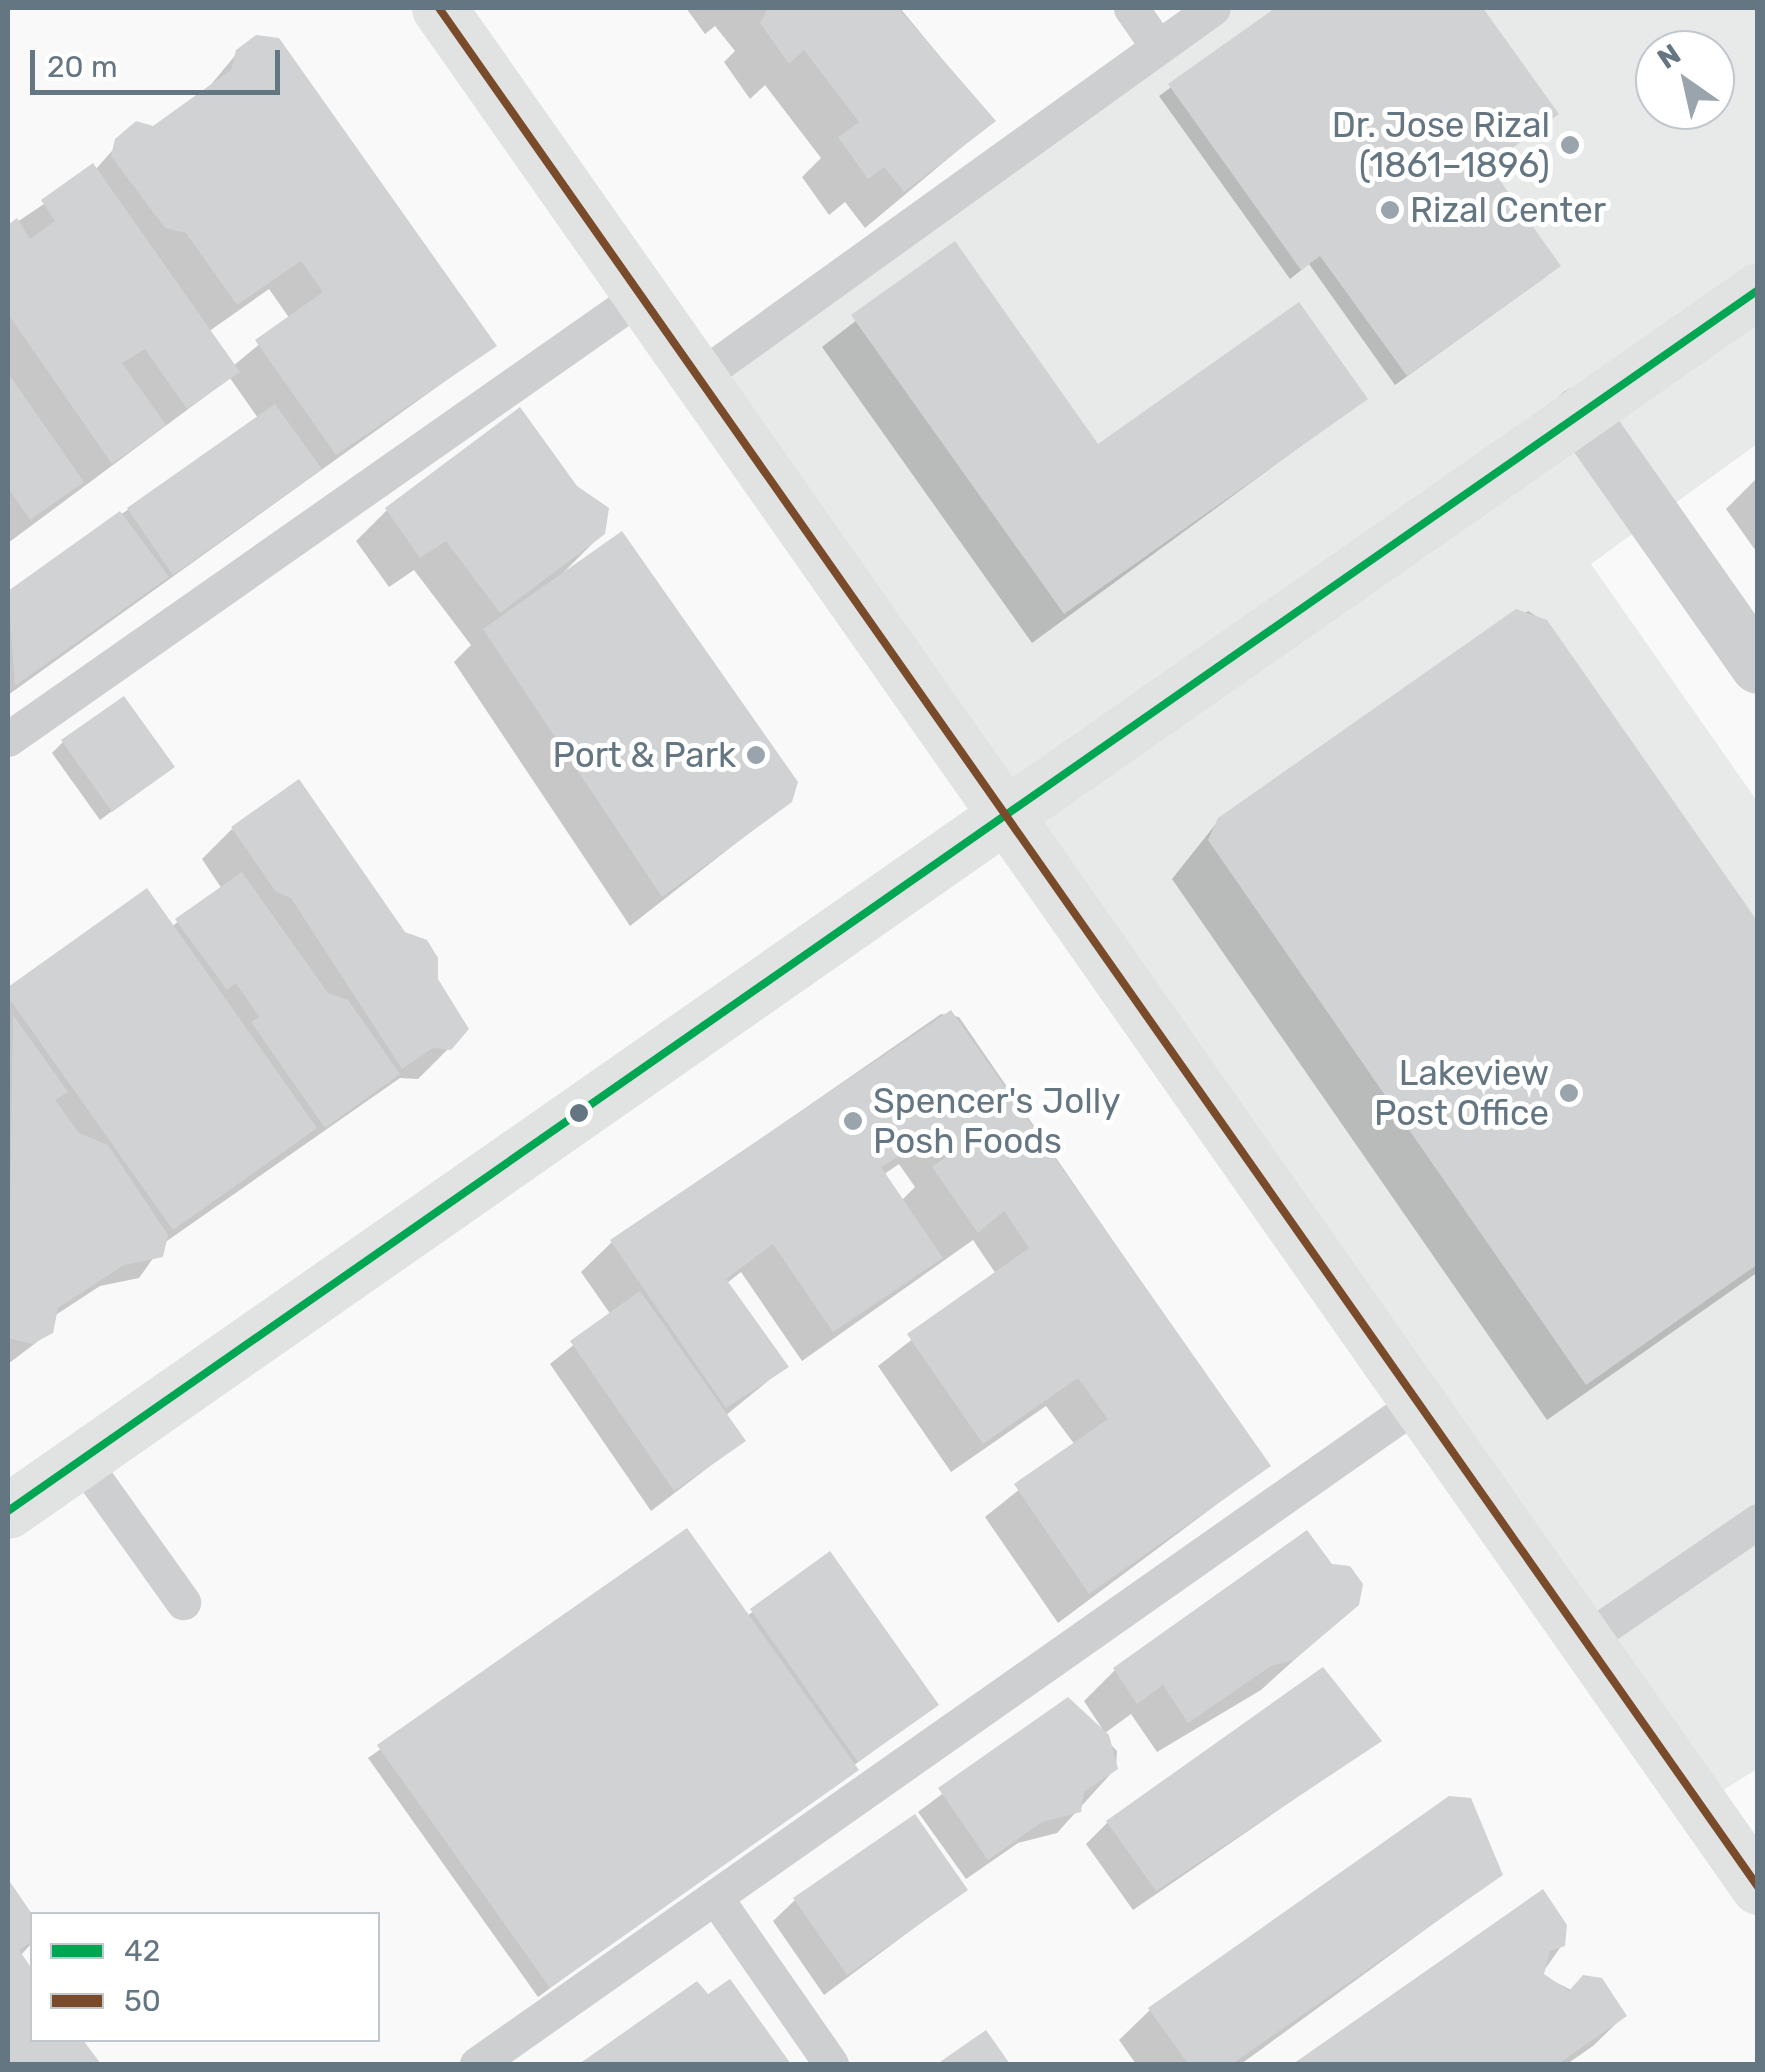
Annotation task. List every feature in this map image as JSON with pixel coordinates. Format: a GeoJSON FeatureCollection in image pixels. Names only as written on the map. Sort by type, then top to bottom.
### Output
{"type":"FeatureCollection","features":[{"type":"Feature","properties":{"kind":"street"},"geometry":{"type":"LineString","coordinates":[[439,8],[1758,1887]]}},
{"type":"Feature","properties":{"kind":"street"},"geometry":{"type":"LineString","coordinates":[[8,1511],[1758,290]]}},
{"type":"Feature","properties":{"kind":"street"},"geometry":{"type":"LineString","coordinates":[[1580,413],[1758,666]]}},
{"type":"Feature","properties":{"kind":"lane"},"geometry":{"type":"LineString","coordinates":[[1131,8],[1158,47]]}},
{"type":"Feature","properties":{"kind":"lane"},"geometry":{"type":"LineString","coordinates":[[698,378],[1213,8]]}},
{"type":"Feature","properties":{"kind":"lane"},"geometry":{"type":"LineString","coordinates":[[8,739],[640,296]]}},
{"type":"Feature","properties":{"kind":"lane"},"geometry":{"type":"LineString","coordinates":[[477,2064],[1416,1404]]}},
{"type":"Feature","properties":{"kind":"lane"},"geometry":{"type":"LineString","coordinates":[[82,1459],[183,1602]]}},
{"type":"Feature","properties":{"kind":"lane"},"geometry":{"type":"LineString","coordinates":[[1583,1641],[1758,1521]]}},
{"type":"Feature","properties":{"kind":"lane"},"geometry":{"type":"LineString","coordinates":[[715,1897],[831,2064]]}},
{"type":"Feature","properties":{"kind":"shaded area"},"geometry":{"type":"Polygon","coordinates":[[[1235,8],[1757,8],[1757,444],[1591,564],[1757,801],[1757,1769],[1717,1794],[721,379],[1235,8]]]}},
{"type":"Feature","properties":{"kind":"building"},"geometry":{"type":"Polygon","coordinates":[[[768,8],[898,8],[996,121],[904,192],[884,167],[868,179],[838,137],[859,122],[804,50],[789,64],[760,23],[768,8]]]}},
{"type":"Feature","properties":{"kind":"building","name":"Rizal Center"},"geometry":{"type":"Polygon","coordinates":[[[1275,8],[1483,8],[1559,114],[1489,165],[1561,266],[1407,376],[1320,256],[1301,270],[1168,84],[1275,8]]]}},
{"type":"Feature","properties":{"kind":"building"},"geometry":{"type":"Polygon","coordinates":[[[256,35],[279,38],[497,346],[336,455],[255,340],[323,292],[301,261],[237,305],[186,233],[165,228],[111,156],[115,139],[136,121],[153,126],[231,70],[236,50],[256,35]]]}},
{"type":"Feature","properties":{"kind":"building"},"geometry":{"type":"Polygon","coordinates":[[[93,163],[240,372],[187,409],[145,349],[122,363],[166,425],[112,464],[8,314],[8,225],[17,218],[30,239],[55,221],[41,200],[93,163]]]}},
{"type":"Feature","properties":{"kind":"building"},"geometry":{"type":"Polygon","coordinates":[[[955,241],[1098,444],[1299,302],[1368,399],[1064,614],[851,315],[955,241]]]}},
{"type":"Feature","properties":{"kind":"building"},"geometry":{"type":"Polygon","coordinates":[[[8,373],[84,482],[30,520],[8,488],[8,373]]]}},
{"type":"Feature","properties":{"kind":"building"},"geometry":{"type":"Polygon","coordinates":[[[275,404],[322,469],[173,575],[127,508],[275,404]]]}},
{"type":"Feature","properties":{"kind":"building"},"geometry":{"type":"Polygon","coordinates":[[[520,407],[577,486],[609,508],[605,534],[500,613],[446,541],[420,558],[385,508],[520,407]]]}},
{"type":"Feature","properties":{"kind":"building"},"geometry":{"type":"Polygon","coordinates":[[[120,511],[169,577],[15,686],[8,591],[120,511]]]}},
{"type":"Feature","properties":{"kind":"building"},"geometry":{"type":"Polygon","coordinates":[[[622,531],[798,782],[792,802],[662,897],[483,629],[622,531]]]}},
{"type":"Feature","properties":{"kind":"building","name":"Lakeview Post Office"},"geometry":{"type":"Polygon","coordinates":[[[1516,609],[1547,620],[1758,922],[1758,1264],[1586,1385],[1208,840],[1218,818],[1516,609]]]}},
{"type":"Feature","properties":{"kind":"building"},"geometry":{"type":"Polygon","coordinates":[[[124,696],[175,767],[112,812],[61,740],[124,696]]]}},
{"type":"Feature","properties":{"kind":"building"},"geometry":{"type":"Polygon","coordinates":[[[299,779],[405,932],[427,940],[438,958],[438,979],[469,1029],[451,1050],[433,1048],[402,1069],[291,898],[276,892],[231,827],[299,779]]]}},
{"type":"Feature","properties":{"kind":"building"},"geometry":{"type":"Polygon","coordinates":[[[242,872],[328,993],[348,1000],[400,1074],[325,1128],[251,1022],[259,1017],[236,983],[227,990],[175,919],[242,872]]]}},
{"type":"Feature","properties":{"kind":"building"},"geometry":{"type":"Polygon","coordinates":[[[147,888],[317,1128],[173,1230],[8,997],[8,987],[147,888]]]}},
{"type":"Feature","properties":{"kind":"building"},"geometry":{"type":"Polygon","coordinates":[[[951,1010],[1271,1466],[1089,1594],[1014,1484],[1108,1419],[1078,1378],[983,1444],[907,1334],[1029,1248],[1004,1211],[978,1233],[932,1167],[946,1157],[931,1136],[881,1167],[943,1258],[833,1332],[773,1244],[726,1279],[789,1367],[726,1408],[610,1240],[951,1010]]]}},
{"type":"Feature","properties":{"kind":"building"},"geometry":{"type":"Polygon","coordinates":[[[13,1015],[68,1092],[55,1100],[79,1133],[108,1145],[168,1235],[163,1257],[124,1265],[58,1308],[53,1333],[32,1344],[8,1338],[13,1015]]]}},
{"type":"Feature","properties":{"kind":"building"},"geometry":{"type":"Polygon","coordinates":[[[640,1291],[746,1441],[674,1491],[570,1341],[640,1291]]]}},
{"type":"Feature","properties":{"kind":"building"},"geometry":{"type":"Polygon","coordinates":[[[687,1528],[859,1770],[550,1988],[377,1745],[687,1528]]]}},
{"type":"Feature","properties":{"kind":"building"},"geometry":{"type":"Polygon","coordinates":[[[1307,1530],[1332,1564],[1350,1566],[1363,1584],[1359,1605],[1294,1660],[1271,1666],[1188,1723],[1163,1685],[1137,1704],[1113,1668],[1307,1530]]]}},
{"type":"Feature","properties":{"kind":"building"},"geometry":{"type":"Polygon","coordinates":[[[830,1551],[939,1705],[858,1762],[750,1609],[830,1551]]]}},
{"type":"Feature","properties":{"kind":"building"},"geometry":{"type":"Polygon","coordinates":[[[1323,1667],[1382,1741],[1156,1891],[1106,1821],[1323,1667]]]}},
{"type":"Feature","properties":{"kind":"building"},"geometry":{"type":"Polygon","coordinates":[[[1068,1697],[1109,1735],[1118,1769],[1084,1792],[1081,1812],[1042,1822],[988,1860],[938,1788],[1068,1697]]]}},
{"type":"Feature","properties":{"kind":"building"},"geometry":{"type":"Polygon","coordinates":[[[1449,1796],[1471,1798],[1503,1875],[1232,2064],[1188,2064],[1148,2008],[1449,1796]]]}},
{"type":"Feature","properties":{"kind":"building"},"geometry":{"type":"Polygon","coordinates":[[[915,1814],[968,1890],[847,1975],[793,1898],[915,1814]]]}},
{"type":"Feature","properties":{"kind":"building"},"geometry":{"type":"Polygon","coordinates":[[[8,1879],[31,1912],[30,1942],[19,1950],[30,1966],[30,2042],[84,2042],[101,2064],[8,2064],[8,1879]]]}},
{"type":"Feature","properties":{"kind":"building"},"geometry":{"type":"Polygon","coordinates":[[[1543,1889],[1567,1925],[1565,1946],[1550,1951],[1544,1974],[1569,1991],[1583,1975],[1602,1978],[1627,2016],[1558,2064],[1293,2064],[1543,1889]]]}},
{"type":"Feature","properties":{"kind":"building"},"geometry":{"type":"Polygon","coordinates":[[[730,1979],[791,2064],[579,2064],[697,1981],[708,1994],[730,1979]]]}},
{"type":"Feature","properties":{"kind":"building"},"geometry":{"type":"Polygon","coordinates":[[[986,2030],[1010,2064],[937,2064],[986,2030]]]}},
{"type":"Feature","properties":{"kind":"transit line","name":"50"},"geometry":{"type":"LineString","coordinates":[[439,8],[1758,1887]]}},
{"type":"Feature","properties":{"kind":"transit line","name":"42"},"geometry":{"type":"LineString","coordinates":[[8,1511],[1758,290]]}},
{"type":"Feature","properties":{"kind":"place","name":"Dr. Jose Rizal (1861–1896)"},"geometry":{"type":"Point","coordinates":[1570,145]}},
{"type":"Feature","properties":{"kind":"place","name":"Rizal Center"},"geometry":{"type":"Point","coordinates":[1390,210]}},
{"type":"Feature","properties":{"kind":"place","name":"Port & Park"},"geometry":{"type":"Point","coordinates":[756,755]}},
{"type":"Feature","properties":{"kind":"place","name":"Lakeview Post Office"},"geometry":{"type":"Point","coordinates":[1569,1093]}},
{"type":"Feature","properties":{"kind":"place","name":"Spencer's Jolly Posh Foods"},"geometry":{"type":"Point","coordinates":[853,1121]}}]}
